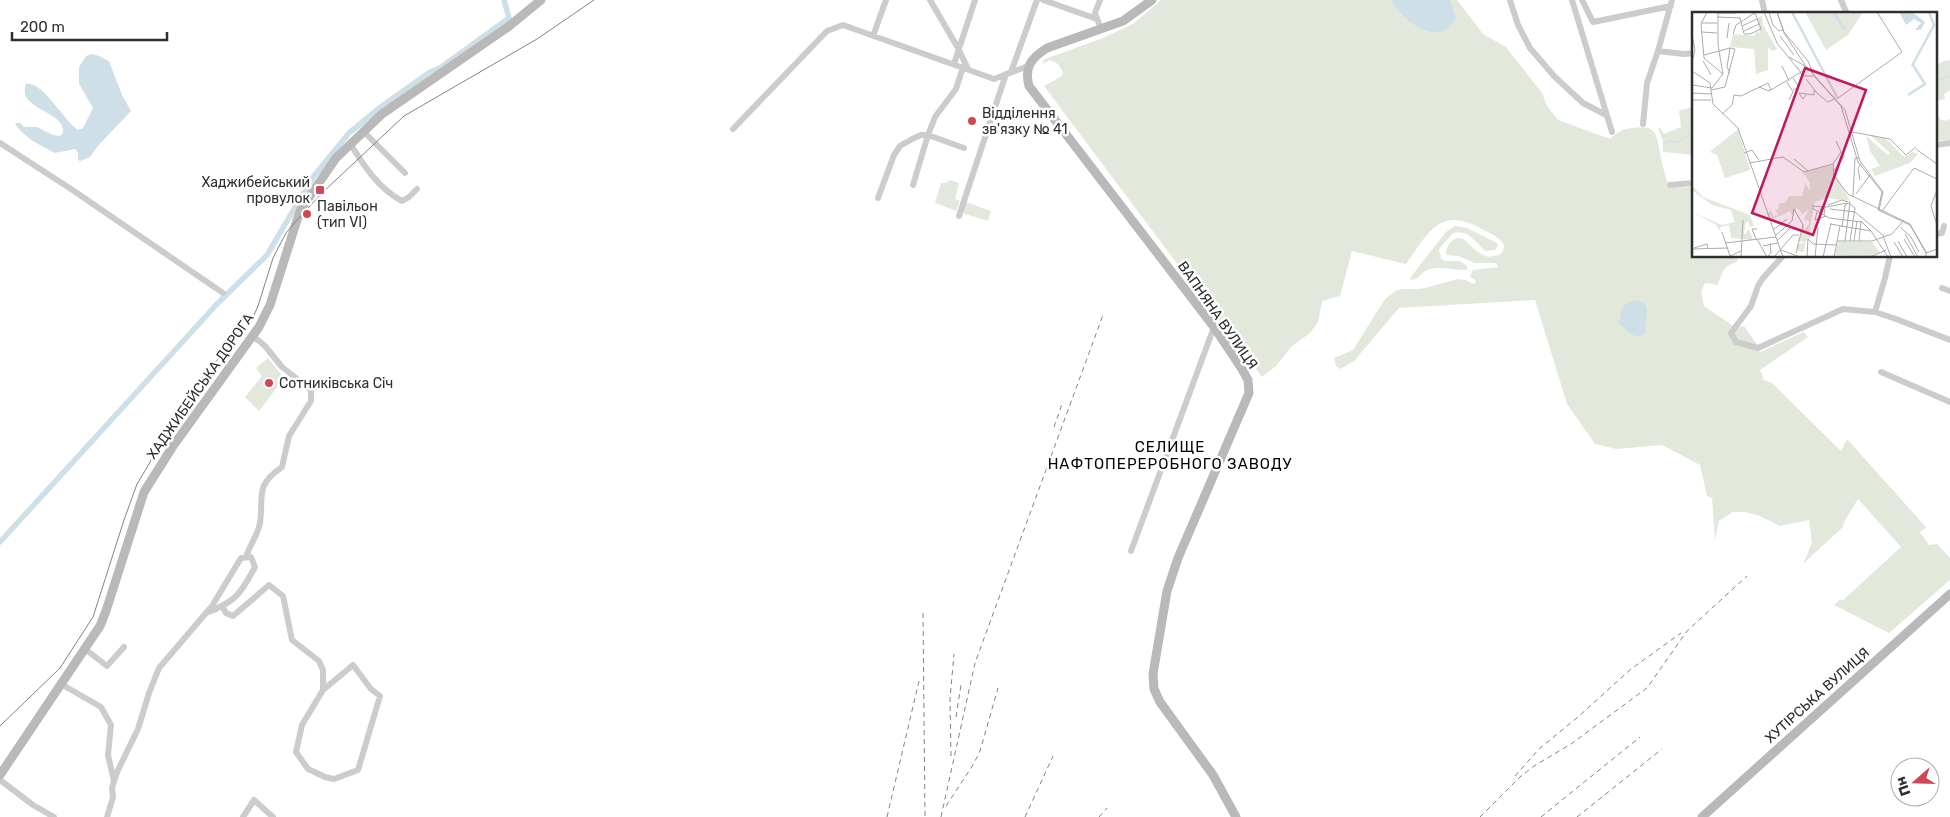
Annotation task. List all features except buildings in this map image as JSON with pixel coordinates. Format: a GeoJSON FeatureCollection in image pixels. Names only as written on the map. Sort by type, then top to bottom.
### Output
{"type":"FeatureCollection","features":[{"type":"Feature","properties":{"kind":"street","name":"ХАДЖИБЕЙСЬКА ДОРОГА"},"geometry":{"type":"LineString","coordinates":[[0,775],[86,649],[106,611],[144,492],[173,446],[260,327],[270,305],[297,220],[302,209],[336,158],[362,131],[399,101],[452,67],[508,27],[541,0]]}},
{"type":"Feature","properties":{"kind":"street"},"geometry":{"type":"LineString","coordinates":[[874,36],[886,0]]}},
{"type":"Feature","properties":{"kind":"street"},"geometry":{"type":"LineString","coordinates":[[914,185],[928,135],[936,116],[956,88],[965,68],[958,48],[930,0]]}},
{"type":"Feature","properties":{"kind":"street"},"geometry":{"type":"LineString","coordinates":[[954,64],[975,0]]}},
{"type":"Feature","properties":{"kind":"street"},"geometry":{"type":"LineString","coordinates":[[959,216],[1008,73],[1037,0]]}},
{"type":"Feature","properties":{"kind":"street"},"geometry":{"type":"LineString","coordinates":[[1043,0],[1097,19]]}},
{"type":"Feature","properties":{"kind":"street"},"geometry":{"type":"LineString","coordinates":[[1100,0],[1095,13],[1101,29]]}},
{"type":"Feature","properties":{"kind":"street"},"geometry":{"type":"LineString","coordinates":[[733,129],[827,31],[843,25],[994,79],[1028,66],[1032,59],[1047,48],[1123,21],[1152,0]]}},
{"type":"Feature","properties":{"kind":"street"},"geometry":{"type":"LineString","coordinates":[[1510,0],[1518,25],[1536,55],[1554,76],[1583,103],[1606,115]]}},
{"type":"Feature","properties":{"kind":"street"},"geometry":{"type":"LineString","coordinates":[[1572,0],[1612,132]]}},
{"type":"Feature","properties":{"kind":"street"},"geometry":{"type":"LineString","coordinates":[[1582,0],[1593,22],[1671,3],[1647,83],[1643,124]]}},
{"type":"Feature","properties":{"kind":"street"},"geometry":{"type":"LineString","coordinates":[[1841,0],[1846,12]]}},
{"type":"Feature","properties":{"kind":"street"},"geometry":{"type":"LineString","coordinates":[[1658,51],[1692,53]]}},
{"type":"Feature","properties":{"kind":"street","name":"ВАПНЯНА ВУЛИЦЯ"},"geometry":{"type":"LineString","coordinates":[[1028,66],[1027,78],[1029,86],[1214,327],[1245,375],[1250,392],[1172,576],[1167,591],[1157,644],[1153,682],[1160,702],[1213,775],[1236,817]]}},
{"type":"Feature","properties":{"kind":"street"},"geometry":{"type":"LineString","coordinates":[[362,131],[405,173]]}},
{"type":"Feature","properties":{"kind":"street"},"geometry":{"type":"LineString","coordinates":[[878,198],[894,155],[900,146],[921,135],[928,135],[964,148]]}},
{"type":"Feature","properties":{"kind":"street"},"geometry":{"type":"LineString","coordinates":[[0,143],[223,293]]}},
{"type":"Feature","properties":{"kind":"street"},"geometry":{"type":"LineString","coordinates":[[350,143],[364,165],[393,196],[402,201],[417,189]]}},
{"type":"Feature","properties":{"kind":"street"},"geometry":{"type":"LineString","coordinates":[[1670,185],[1692,183]]}},
{"type":"Feature","properties":{"kind":"street"},"geometry":{"type":"LineString","coordinates":[[1938,234],[1942,233],[1944,226]]}},
{"type":"Feature","properties":{"kind":"street"},"geometry":{"type":"LineString","coordinates":[[1781,258],[1763,278],[1751,306],[1731,335],[1736,342],[1758,348],[1843,309],[1875,312],[1950,340]]}},
{"type":"Feature","properties":{"kind":"street"},"geometry":{"type":"LineString","coordinates":[[1875,312],[1886,278],[1890,258]]}},
{"type":"Feature","properties":{"kind":"street"},"geometry":{"type":"LineString","coordinates":[[1942,288],[1950,290]]}},
{"type":"Feature","properties":{"kind":"street"},"geometry":{"type":"LineString","coordinates":[[1131,551],[1214,327]]}},
{"type":"Feature","properties":{"kind":"street"},"geometry":{"type":"LineString","coordinates":[[253,336],[265,346],[282,367],[311,390]]}},
{"type":"Feature","properties":{"kind":"street"},"geometry":{"type":"LineString","coordinates":[[1881,372],[1950,402]]}},
{"type":"Feature","properties":{"kind":"street"},"geometry":{"type":"LineString","coordinates":[[311,390],[324,382]]}},
{"type":"Feature","properties":{"kind":"street"},"geometry":{"type":"LineString","coordinates":[[246,557],[260,525],[260,495],[264,484],[274,472],[282,467],[289,436],[310,401],[311,390]]}},
{"type":"Feature","properties":{"kind":"street"},"geometry":{"type":"LineString","coordinates":[[107,817],[113,797],[112,788],[114,781],[138,729],[159,668],[206,613],[212,606],[241,558],[251,557],[255,566],[246,585],[228,604],[206,613]]}},
{"type":"Feature","properties":{"kind":"street"},"geometry":{"type":"LineString","coordinates":[[222,606],[226,613],[233,616],[269,585],[283,596],[292,640],[319,661],[323,670],[323,690],[302,725],[296,752],[308,769],[325,778],[334,779],[358,770],[380,696],[371,689],[353,664],[323,690]]}},
{"type":"Feature","properties":{"kind":"street","name":"ХУТІРСЬКА ВУЛИЦЯ"},"geometry":{"type":"LineString","coordinates":[[1702,817],[1950,594]]}},
{"type":"Feature","properties":{"kind":"street"},"geometry":{"type":"LineString","coordinates":[[86,649],[107,666],[124,647]]}},
{"type":"Feature","properties":{"kind":"street"},"geometry":{"type":"LineString","coordinates":[[61,684],[101,707],[106,715],[111,725],[108,755],[114,781]]}},
{"type":"Feature","properties":{"kind":"street"},"geometry":{"type":"LineString","coordinates":[[0,780],[33,805],[54,817]]}},
{"type":"Feature","properties":{"kind":"street"},"geometry":{"type":"LineString","coordinates":[[243,817],[254,800],[273,817]]}},
{"type":"Feature","properties":{"kind":"shaded area"},"geometry":{"type":"Polygon","coordinates":[[[1161,0],[1457,0],[1483,34],[1506,47],[1542,93],[1547,106],[1558,120],[1610,139],[1620,131],[1629,128],[1642,127],[1652,130],[1657,139],[1669,188],[1692,187],[1692,258],[1738,258],[1737,262],[1729,265],[1724,270],[1718,285],[1705,283],[1701,292],[1704,306],[1736,328],[1744,326],[1760,352],[1804,332],[1808,337],[1760,370],[1764,380],[1772,383],[1841,451],[1847,439],[1925,526],[1926,528],[1920,532],[1929,545],[1937,544],[1950,558],[1950,580],[1889,633],[1834,605],[1840,599],[1842,601],[1901,547],[1858,499],[1843,527],[1803,564],[1812,543],[1809,520],[1780,526],[1760,516],[1745,512],[1733,512],[1719,521],[1715,540],[1712,498],[1707,496],[1700,465],[1662,445],[1616,449],[1595,444],[1567,404],[1535,300],[1399,308],[1354,361],[1340,369],[1336,366],[1334,358],[1353,350],[1385,299],[1397,290],[1421,289],[1458,279],[1474,284],[1476,281],[1470,276],[1473,270],[1498,267],[1496,263],[1475,263],[1458,256],[1446,255],[1450,243],[1457,238],[1463,239],[1474,249],[1488,257],[1499,255],[1503,251],[1504,245],[1497,237],[1468,222],[1445,221],[1436,226],[1421,242],[1406,264],[1352,251],[1340,296],[1322,301],[1318,322],[1310,333],[1291,347],[1276,366],[1262,377],[1044,86],[1062,76],[1063,72],[1058,64],[1050,60],[1042,64],[1045,59],[1103,38],[1133,24],[1161,0]]]}},
{"type":"Feature","properties":{"kind":"shaded area"},"geometry":{"type":"Polygon","coordinates":[[[1391,0],[1450,0],[1456,18],[1449,27],[1441,32],[1431,32],[1412,23],[1396,8],[1391,0]]]}},
{"type":"Feature","properties":{"kind":"shaded area"},"geometry":{"type":"Polygon","coordinates":[[[92,54],[109,61],[122,95],[131,111],[90,157],[80,161],[75,149],[55,153],[27,137],[15,123],[20,123],[24,127],[37,127],[53,135],[60,136],[63,133],[62,126],[58,120],[28,100],[25,93],[26,84],[32,85],[46,95],[78,130],[83,128],[93,108],[79,84],[79,67],[86,56],[92,54]]]}},
{"type":"Feature","properties":{"kind":"shaded area"},"geometry":{"type":"Polygon","coordinates":[[[1950,60],[1950,90],[1944,94],[1945,99],[1938,101],[1938,64],[1950,60]]]}},
{"type":"Feature","properties":{"kind":"shaded area"},"geometry":{"type":"Polygon","coordinates":[[[1692,107],[1692,155],[1663,152],[1663,141],[1658,129],[1660,128],[1664,134],[1681,127],[1679,111],[1692,107]]]}},
{"type":"Feature","properties":{"kind":"shaded area"},"geometry":{"type":"Polygon","coordinates":[[[1938,114],[1940,119],[1945,121],[1950,119],[1950,140],[1938,141],[1938,114]]]}},
{"type":"Feature","properties":{"kind":"shaded area"},"geometry":{"type":"Polygon","coordinates":[[[950,180],[959,183],[955,199],[960,201],[956,211],[935,203],[941,183],[946,183],[950,180]]]}},
{"type":"Feature","properties":{"kind":"shaded area"},"geometry":{"type":"Polygon","coordinates":[[[966,202],[991,211],[988,221],[965,214],[963,210],[966,202]]]}},
{"type":"Feature","properties":{"kind":"shaded area"},"geometry":{"type":"Polygon","coordinates":[[[1455,226],[1467,228],[1497,243],[1498,246],[1495,250],[1485,251],[1467,234],[1453,233],[1439,249],[1441,258],[1445,261],[1460,261],[1467,266],[1467,270],[1432,269],[1411,280],[1410,278],[1446,232],[1455,226]]]}},
{"type":"Feature","properties":{"kind":"shaded area"},"geometry":{"type":"Polygon","coordinates":[[[1638,300],[1645,304],[1647,315],[1645,333],[1638,337],[1631,334],[1617,322],[1620,319],[1622,307],[1629,302],[1638,300]]]}},
{"type":"Feature","properties":{"kind":"shaded area","name":"Сотниківська Січ"},"geometry":{"type":"Polygon","coordinates":[[[268,358],[284,378],[259,411],[245,397],[262,376],[256,368],[268,358]]]}},
{"type":"Feature","properties":{"kind":"waterway"},"geometry":{"type":"LineString","coordinates":[[0,542],[217,304],[267,255],[313,177],[349,133],[382,106],[430,72],[440,68],[509,18],[504,0]]}},
{"type":"Feature","properties":{"kind":"waterway"},"geometry":{"type":"LineString","coordinates":[[1938,80],[1950,76]]}},
{"type":"Feature","properties":{"kind":"waterway"},"geometry":{"type":"LineString","coordinates":[[1665,143],[1671,141],[1679,142],[1692,132]]}},
{"type":"Feature","properties":{"kind":"tram line"},"geometry":{"type":"LineString","coordinates":[[0,726],[60,668],[93,617],[137,484],[198,382],[251,322],[273,258],[286,233],[322,193],[404,116],[537,39],[594,0]]}},
{"type":"Feature","properties":{"kind":"railway"},"geometry":{"type":"LineString","coordinates":[[941,817],[975,663],[1103,315]]}},
{"type":"Feature","properties":{"kind":"railway"},"geometry":{"type":"LineString","coordinates":[[1054,427],[1063,401]]}},
{"type":"Feature","properties":{"kind":"railway"},"geometry":{"type":"LineString","coordinates":[[1480,817],[1520,777],[1534,766],[1571,744],[1647,688],[1687,631],[1747,576]]}},
{"type":"Feature","properties":{"kind":"railway"},"geometry":{"type":"LineString","coordinates":[[923,613],[925,817]]}},
{"type":"Feature","properties":{"kind":"railway"},"geometry":{"type":"LineString","coordinates":[[1515,776],[1539,749],[1631,669],[1681,633]]}},
{"type":"Feature","properties":{"kind":"railway"},"geometry":{"type":"LineString","coordinates":[[951,756],[950,699],[954,654]]}},
{"type":"Feature","properties":{"kind":"railway"},"geometry":{"type":"LineString","coordinates":[[887,817],[919,681]]}},
{"type":"Feature","properties":{"kind":"railway"},"geometry":{"type":"LineString","coordinates":[[956,717],[961,685]]}},
{"type":"Feature","properties":{"kind":"railway"},"geometry":{"type":"LineString","coordinates":[[946,806],[980,751],[998,688]]}},
{"type":"Feature","properties":{"kind":"railway"},"geometry":{"type":"LineString","coordinates":[[1541,817],[1640,737]]}},
{"type":"Feature","properties":{"kind":"railway"},"geometry":{"type":"LineString","coordinates":[[1577,817],[1662,749]]}},
{"type":"Feature","properties":{"kind":"railway"},"geometry":{"type":"LineString","coordinates":[[1025,817],[1053,756]]}},
{"type":"Feature","properties":{"kind":"railway"},"geometry":{"type":"LineString","coordinates":[[1099,817],[1107,808]]}},
{"type":"Feature","properties":{"kind":"place","name":"Відділення зв'язку № 41"},"geometry":{"type":"Point","coordinates":[972,121]}},
{"type":"Feature","properties":{"kind":"place","name":"Хаджибейський провулок"},"geometry":{"type":"Point","coordinates":[320,190]}},
{"type":"Feature","properties":{"kind":"place","name":"Павільон (тип VI)"},"geometry":{"type":"Point","coordinates":[307,214]}},
{"type":"Feature","properties":{"kind":"place","name":"Сотниківська Січ"},"geometry":{"type":"Point","coordinates":[269,383]}},
{"type":"Feature","properties":{"kind":"district","name":"СЕЛИЩЕ НАФТОПЕРЕРОБНОГО ЗАВОДУ"},"geometry":{"type":"Point","coordinates":[1170,456]}}]}
